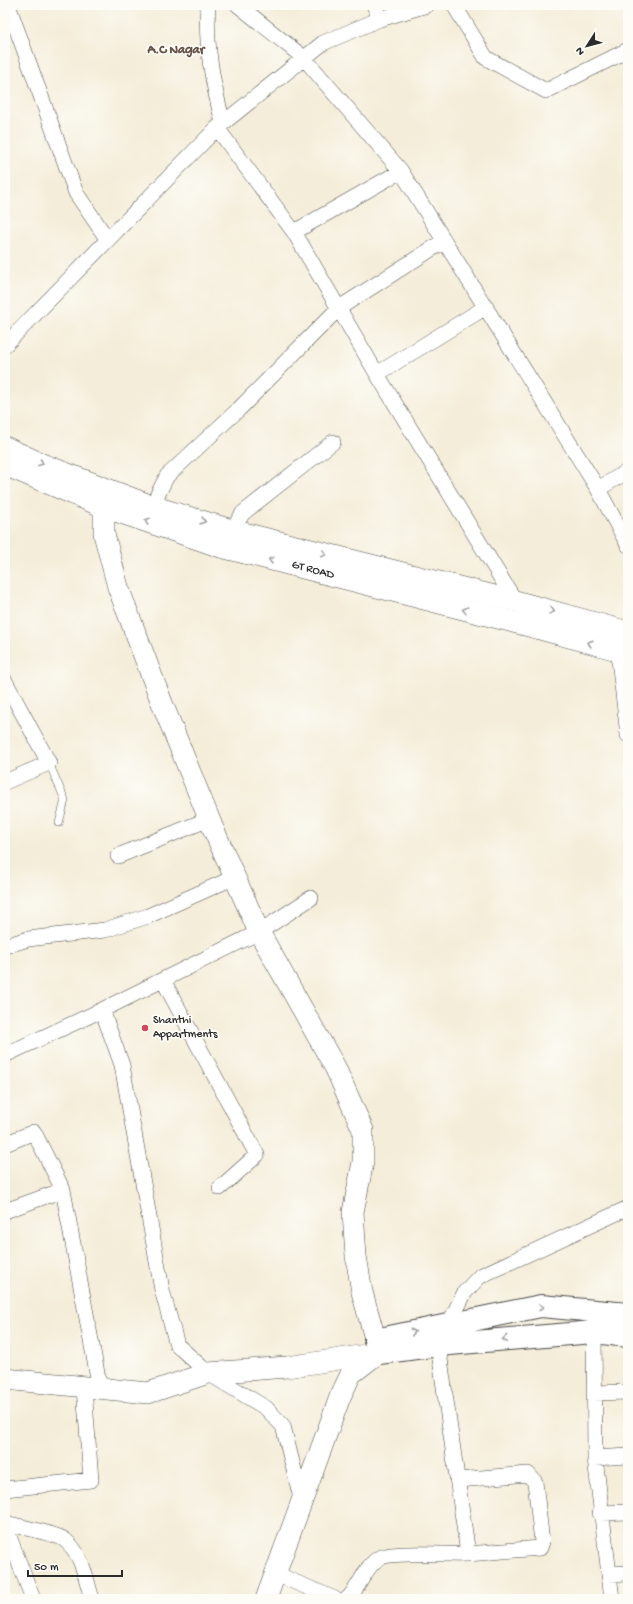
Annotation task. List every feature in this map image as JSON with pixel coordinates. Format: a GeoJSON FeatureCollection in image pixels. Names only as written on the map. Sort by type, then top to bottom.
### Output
{"type":"FeatureCollection","features":[{"type":"Feature","properties":{"kind":"main road"},"geometry":{"type":"LineString","coordinates":[[5,447],[42,464],[152,506],[232,530],[515,601],[626,631]]}},
{"type":"Feature","properties":{"kind":"main road","name":"GT ROAD"},"geometry":{"type":"LineString","coordinates":[[5,465],[104,507],[221,547],[529,626],[623,652]]}},
{"type":"Feature","properties":{"kind":"main road"},"geometry":{"type":"LineString","coordinates":[[104,507],[104,534],[118,587],[209,819],[259,932],[335,1067],[363,1130],[364,1162],[353,1212],[356,1256],[362,1292],[377,1346]]}},
{"type":"Feature","properties":{"kind":"main road"},"geometry":{"type":"LineString","coordinates":[[5,1379],[92,1389],[148,1393],[208,1373],[287,1366],[377,1346],[448,1324],[541,1306],[628,1314]]}},
{"type":"Feature","properties":{"kind":"main road"},"geometry":{"type":"LineString","coordinates":[[266,1599],[340,1397],[351,1374],[377,1346],[438,1345],[594,1332],[628,1336]]}},
{"type":"Feature","properties":{"kind":"street"},"geometry":{"type":"LineString","coordinates":[[8,5],[76,193],[108,240]]}},
{"type":"Feature","properties":{"kind":"street"},"geometry":{"type":"LineString","coordinates":[[208,5],[206,21],[210,71],[220,126],[294,232],[377,374],[515,601]]}},
{"type":"Feature","properties":{"kind":"street"},"geometry":{"type":"LineString","coordinates":[[238,5],[304,58],[401,171],[598,489],[628,544]]}},
{"type":"Feature","properties":{"kind":"street"},"geometry":{"type":"LineString","coordinates":[[374,5],[380,19]]}},
{"type":"Feature","properties":{"kind":"street"},"geometry":{"type":"LineString","coordinates":[[454,5],[486,58],[546,91],[628,50]]}},
{"type":"Feature","properties":{"kind":"street"},"geometry":{"type":"LineString","coordinates":[[5,345],[220,126],[323,42],[380,19],[419,6]]}},
{"type":"Feature","properties":{"kind":"street"},"geometry":{"type":"LineString","coordinates":[[294,232],[401,171]]}},
{"type":"Feature","properties":{"kind":"street"},"geometry":{"type":"LineString","coordinates":[[152,506],[167,476],[239,409],[339,308],[444,241]]}},
{"type":"Feature","properties":{"kind":"street"},"geometry":{"type":"LineString","coordinates":[[377,374],[486,307]]}},
{"type":"Feature","properties":{"kind":"street"},"geometry":{"type":"LineString","coordinates":[[232,530],[243,512],[333,442]]}},
{"type":"Feature","properties":{"kind":"street"},"geometry":{"type":"LineString","coordinates":[[598,489],[628,471]]}},
{"type":"Feature","properties":{"kind":"street"},"geometry":{"type":"LineString","coordinates":[[626,631],[623,652],[628,735]]}},
{"type":"Feature","properties":{"kind":"street"},"geometry":{"type":"LineString","coordinates":[[5,682],[49,763],[5,782]]}},
{"type":"Feature","properties":{"kind":"street"},"geometry":{"type":"LineString","coordinates":[[118,856],[209,819]]}},
{"type":"Feature","properties":{"kind":"street"},"geometry":{"type":"LineString","coordinates":[[5,946],[28,939],[105,930],[148,916],[235,877]]}},
{"type":"Feature","properties":{"kind":"street"},"geometry":{"type":"LineString","coordinates":[[5,1055],[102,1010],[259,932],[311,898]]}},
{"type":"Feature","properties":{"kind":"street"},"geometry":{"type":"LineString","coordinates":[[163,980],[257,1155],[220,1188]]}},
{"type":"Feature","properties":{"kind":"street"},"geometry":{"type":"LineString","coordinates":[[102,1010],[122,1065],[162,1290],[177,1345],[208,1373],[266,1408],[283,1426],[302,1503]]}},
{"type":"Feature","properties":{"kind":"street"},"geometry":{"type":"LineString","coordinates":[[5,1144],[34,1132],[63,1190],[92,1389],[91,1480],[5,1490]]}},
{"type":"Feature","properties":{"kind":"street"},"geometry":{"type":"LineString","coordinates":[[5,1211],[63,1190]]}},
{"type":"Feature","properties":{"kind":"street"},"geometry":{"type":"LineString","coordinates":[[468,1554],[438,1345],[465,1292],[480,1276],[628,1208]]}},
{"type":"Feature","properties":{"kind":"street"},"geometry":{"type":"LineString","coordinates":[[594,1332],[594,1458],[612,1599]]}},
{"type":"Feature","properties":{"kind":"street"},"geometry":{"type":"LineString","coordinates":[[594,1393],[628,1392]]}},
{"type":"Feature","properties":{"kind":"street"},"geometry":{"type":"LineString","coordinates":[[594,1458],[628,1456]]}},
{"type":"Feature","properties":{"kind":"street"},"geometry":{"type":"LineString","coordinates":[[347,1599],[354,1593],[363,1576],[379,1558],[391,1555],[468,1554],[540,1548],[542,1542],[535,1482],[528,1474],[458,1480]]}},
{"type":"Feature","properties":{"kind":"street"},"geometry":{"type":"LineString","coordinates":[[600,1513],[628,1512]]}},
{"type":"Feature","properties":{"kind":"street"},"geometry":{"type":"LineString","coordinates":[[5,1525],[33,1599]]}},
{"type":"Feature","properties":{"kind":"street"},"geometry":{"type":"LineString","coordinates":[[5,1525],[64,1538],[72,1547],[84,1569],[92,1599]]}},
{"type":"Feature","properties":{"kind":"street"},"geometry":{"type":"LineString","coordinates":[[609,1574],[628,1572]]}},
{"type":"Feature","properties":{"kind":"street"},"geometry":{"type":"LineString","coordinates":[[276,1574],[335,1599]]}},
{"type":"Feature","properties":{"kind":"lane"},"geometry":{"type":"LineString","coordinates":[[49,763],[65,800],[59,823]]}},
{"type":"Feature","properties":{"kind":"place","name":"Shanthi Appartments"},"geometry":{"type":"Point","coordinates":[145,1028]}},
{"type":"Feature","properties":{"kind":"district","name":"A.C Nagar"},"geometry":{"type":"Point","coordinates":[176,50]}}]}
